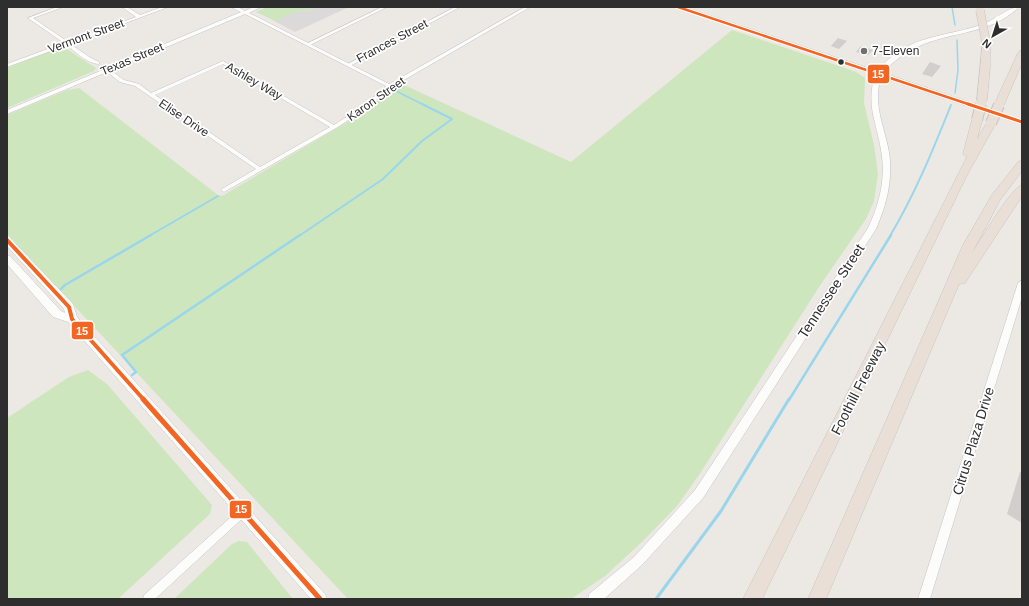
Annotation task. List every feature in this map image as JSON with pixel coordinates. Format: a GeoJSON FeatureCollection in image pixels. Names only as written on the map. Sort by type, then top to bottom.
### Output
{"type":"FeatureCollection","features":[{"type":"Feature","properties":{"kind":"highway"},"geometry":{"type":"LineString","coordinates":[[962,175],[978,120],[985,73],[986,42],[980,8]]}},
{"type":"Feature","properties":{"kind":"highway"},"geometry":{"type":"LineString","coordinates":[[962,175],[991,123],[1022,52]]}},
{"type":"Feature","properties":{"kind":"highway"},"geometry":{"type":"LineString","coordinates":[[817,599],[972,239],[996,198],[1022,164]]}},
{"type":"Feature","properties":{"kind":"highway","name":"Foothill Freeway"},"geometry":{"type":"LineString","coordinates":[[752,599],[962,175]]}},
{"type":"Feature","properties":{"kind":"highway"},"geometry":{"type":"LineString","coordinates":[[939,314],[1010,204],[1022,189]]}},
{"type":"Feature","properties":{"kind":"main road"},"geometry":{"type":"LineString","coordinates":[[678,7],[1022,122]]}},
{"type":"Feature","properties":{"kind":"main road"},"geometry":{"type":"LineString","coordinates":[[878,74],[904,50],[929,40],[989,23],[1005,16],[1016,7]]}},
{"type":"Feature","properties":{"kind":"main road"},"geometry":{"type":"LineString","coordinates":[[7,240],[68,307],[72,319],[320,599]]}},
{"type":"Feature","properties":{"kind":"main road"},"geometry":{"type":"LineString","coordinates":[[7,246],[18,258],[26,261]]}},
{"type":"Feature","properties":{"kind":"main road"},"geometry":{"type":"LineString","coordinates":[[7,258],[57,314],[72,319]]}},
{"type":"Feature","properties":{"kind":"street"},"geometry":{"type":"LineString","coordinates":[[61,7],[30,18],[66,44],[97,63]]}},
{"type":"Feature","properties":{"kind":"street"},"geometry":{"type":"LineString","coordinates":[[124,7],[140,17]]}},
{"type":"Feature","properties":{"kind":"street","name":"Vermont Street"},"geometry":{"type":"LineString","coordinates":[[7,66],[166,7]]}},
{"type":"Feature","properties":{"kind":"street"},"geometry":{"type":"LineString","coordinates":[[234,7],[390,86]]}},
{"type":"Feature","properties":{"kind":"street","name":"Texas Street"},"geometry":{"type":"LineString","coordinates":[[7,112],[258,7]]}},
{"type":"Feature","properties":{"kind":"street"},"geometry":{"type":"LineString","coordinates":[[308,44],[385,7]]}},
{"type":"Feature","properties":{"kind":"street","name":"Frances Street"},"geometry":{"type":"LineString","coordinates":[[348,65],[458,7]]}},
{"type":"Feature","properties":{"kind":"street","name":"Karon Street"},"geometry":{"type":"LineString","coordinates":[[224,190],[334,127],[362,109],[390,86],[528,7]]}},
{"type":"Feature","properties":{"kind":"street","name":"Ashley Way"},"geometry":{"type":"LineString","coordinates":[[150,95],[223,62],[334,127]]}},
{"type":"Feature","properties":{"kind":"street","name":"Elise Drive"},"geometry":{"type":"LineString","coordinates":[[106,70],[120,80],[137,86],[259,169]]}},
{"type":"Feature","properties":{"kind":"street","name":"Tennessee Street"},"geometry":{"type":"LineString","coordinates":[[594,599],[638,561],[698,494],[872,229],[880,212],[885,195],[887,169],[885,151],[873,100],[874,88],[878,74]]}},
{"type":"Feature","properties":{"kind":"street","name":"Citrus Plaza Drive"},"geometry":{"type":"LineString","coordinates":[[924,599],[1022,283]]}},
{"type":"Feature","properties":{"kind":"street"},"geometry":{"type":"LineString","coordinates":[[148,599],[243,512]]}},
{"type":"Feature","properties":{"kind":"shaded area"},"geometry":{"type":"Polygon","coordinates":[[[317,7],[349,7],[295,32],[274,21],[300,10],[308,11],[317,7]]]}},
{"type":"Feature","properties":{"kind":"green space"},"geometry":{"type":"Polygon","coordinates":[[[267,7],[317,7],[308,11],[300,10],[275,21],[256,12],[267,7]]]}},
{"type":"Feature","properties":{"kind":"green space"},"geometry":{"type":"Polygon","coordinates":[[[732,30],[856,72],[865,78],[864,103],[874,145],[878,174],[874,201],[866,219],[821,284],[699,475],[677,506],[644,540],[605,576],[571,599],[348,599],[7,234],[7,115],[67,90],[79,88],[218,195],[222,196],[366,111],[384,94],[402,84],[571,162],[732,30]]]}},
{"type":"Feature","properties":{"kind":"green space"},"geometry":{"type":"Polygon","coordinates":[[[58,48],[65,48],[96,68],[94,71],[7,108],[7,68],[58,48]]]}},
{"type":"Feature","properties":{"kind":"green space"},"geometry":{"type":"Polygon","coordinates":[[[88,370],[107,384],[212,505],[210,514],[118,599],[7,599],[7,418],[69,377],[88,370]]]}},
{"type":"Feature","properties":{"kind":"green space"},"geometry":{"type":"Polygon","coordinates":[[[239,541],[247,542],[293,599],[174,599],[232,544],[239,541]]]}},
{"type":"Feature","properties":{"kind":"building","name":"7-Eleven"},"geometry":{"type":"Polygon","coordinates":[[[838,38],[847,41],[839,49],[831,46],[838,38]]]}},
{"type":"Feature","properties":{"kind":"building","name":"7-Eleven"},"geometry":{"type":"Polygon","coordinates":[[[861,46],[873,50],[868,55],[856,52],[861,46]]]}},
{"type":"Feature","properties":{"kind":"building"},"geometry":{"type":"Polygon","coordinates":[[[930,62],[941,66],[932,77],[922,74],[930,62]]]}},
{"type":"Feature","properties":{"kind":"building"},"geometry":{"type":"Polygon","coordinates":[[[1020,472],[1022,472],[1022,523],[1007,514],[1020,472]]]}},
{"type":"Feature","properties":{"kind":"waterway"},"geometry":{"type":"LineString","coordinates":[[952,7],[955,25]]}},
{"type":"Feature","properties":{"kind":"waterway"},"geometry":{"type":"LineString","coordinates":[[955,93],[958,70],[957,40]]}},
{"type":"Feature","properties":{"kind":"waterway"},"geometry":{"type":"LineString","coordinates":[[299,236],[383,179],[422,141],[452,119],[394,90]]}},
{"type":"Feature","properties":{"kind":"waterway"},"geometry":{"type":"LineString","coordinates":[[890,236],[916,188],[951,105]]}},
{"type":"Feature","properties":{"kind":"waterway"},"geometry":{"type":"LineString","coordinates":[[149,236],[218,196]]}},
{"type":"Feature","properties":{"kind":"waterway"},"geometry":{"type":"LineString","coordinates":[[61,289],[65,285],[151,235]]}},
{"type":"Feature","properties":{"kind":"waterway"},"geometry":{"type":"LineString","coordinates":[[132,375],[136,372],[122,355],[300,235]]}},
{"type":"Feature","properties":{"kind":"waterway"},"geometry":{"type":"LineString","coordinates":[[789,400],[891,235]]}},
{"type":"Feature","properties":{"kind":"waterway"},"geometry":{"type":"LineString","coordinates":[[656,599],[721,511],[789,399]]}},
{"type":"Feature","properties":{"kind":"transit line","name":"15"},"geometry":{"type":"LineString","coordinates":[[678,7],[1022,122]]}},
{"type":"Feature","properties":{"kind":"transit line","name":"15"},"geometry":{"type":"LineString","coordinates":[[7,240],[69,307],[72,319],[320,599]]}},
{"type":"Feature","properties":{"kind":"place","name":"7-Eleven"},"geometry":{"type":"Point","coordinates":[864,51]}}]}
